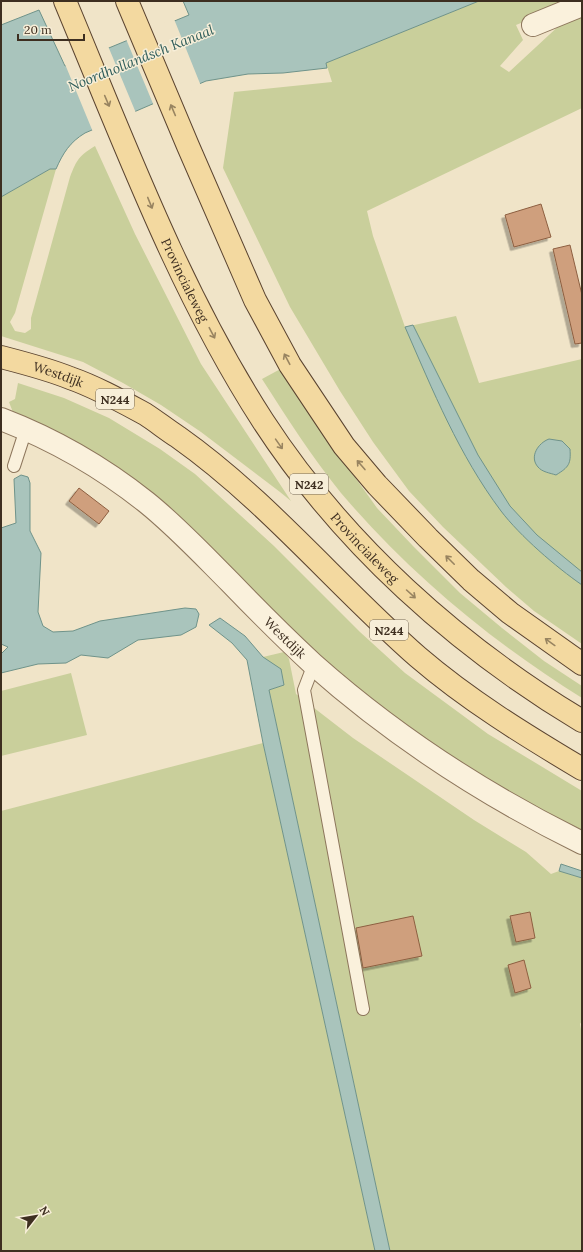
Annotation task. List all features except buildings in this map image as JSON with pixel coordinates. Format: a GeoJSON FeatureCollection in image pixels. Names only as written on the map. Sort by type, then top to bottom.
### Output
{"type":"FeatureCollection","features":[{"type":"Feature","properties":{"kind":"main road","name":"Provincialeweg"},"geometry":{"type":"LineString","coordinates":[[65,1],[158,222],[198,307],[220,348],[264,422],[292,463],[325,504],[373,557],[399,583],[448,627],[551,703],[582,721]]}},
{"type":"Feature","properties":{"kind":"main road"},"geometry":{"type":"LineString","coordinates":[[127,1],[255,300],[290,365],[344,446],[377,485],[471,580],[510,613],[582,664]]}},
{"type":"Feature","properties":{"kind":"main road","name":"Westdijk"},"geometry":{"type":"LineString","coordinates":[[1,357],[71,378],[105,393],[146,415],[183,441],[217,466],[254,498],[419,658],[498,716],[582,769]]}},
{"type":"Feature","properties":{"kind":"street"},"geometry":{"type":"LineString","coordinates":[[533,25],[582,5]]}},
{"type":"Feature","properties":{"kind":"street","name":"Westdijk"},"geometry":{"type":"LineString","coordinates":[[1,419],[26,429],[92,464],[147,503],[198,550],[272,625],[314,664],[369,710],[432,758],[522,812],[582,843]]}},
{"type":"Feature","properties":{"kind":"lane"},"geometry":{"type":"LineString","coordinates":[[14,466],[26,429]]}},
{"type":"Feature","properties":{"kind":"lane"},"geometry":{"type":"LineString","coordinates":[[314,664],[304,690],[363,1009]]}},
{"type":"Feature","properties":{"kind":"green space"},"geometry":{"type":"Polygon","coordinates":[[[479,1],[574,1],[516,25],[523,40],[500,66],[509,72],[563,22],[582,14],[582,108],[367,211],[373,236],[405,327],[456,316],[479,383],[582,359],[582,644],[534,611],[506,587],[443,527],[409,491],[373,442],[340,391],[290,307],[223,168],[234,92],[332,82],[326,63],[479,1]]]}},
{"type":"Feature","properties":{"kind":"green space"},"geometry":{"type":"Polygon","coordinates":[[[95,146],[135,234],[201,364],[291,501],[201,432],[161,405],[123,383],[83,362],[1,336],[1,197],[50,169],[56,169],[15,313],[10,322],[15,331],[25,333],[31,329],[31,318],[70,177],[79,158],[95,146]]]}},
{"type":"Feature","properties":{"kind":"green space"},"geometry":{"type":"Polygon","coordinates":[[[286,366],[342,459],[377,508],[460,593],[544,661],[582,686],[582,698],[516,654],[484,630],[424,579],[367,523],[341,493],[320,465],[290,423],[262,379],[286,366]]]}},
{"type":"Feature","properties":{"kind":"green space"},"geometry":{"type":"Polygon","coordinates":[[[18,383],[64,398],[109,418],[160,449],[195,474],[274,546],[360,632],[405,673],[488,734],[582,791],[582,830],[495,786],[381,710],[296,637],[200,541],[14,415],[9,402],[15,399],[18,383]]]}},
{"type":"Feature","properties":{"kind":"green space"},"geometry":{"type":"Polygon","coordinates":[[[284,652],[289,659],[296,694],[353,738],[474,820],[526,852],[551,874],[559,871],[582,878],[582,1021],[580,1024],[582,1034],[582,1251],[390,1251],[269,690],[284,685],[263,657],[284,652]]]}},
{"type":"Feature","properties":{"kind":"green space"},"geometry":{"type":"Polygon","coordinates":[[[71,673],[87,735],[1,756],[1,691],[71,673]]]}},
{"type":"Feature","properties":{"kind":"green space"},"geometry":{"type":"Polygon","coordinates":[[[263,743],[375,1251],[1,1251],[1,811],[263,743]]]}},
{"type":"Feature","properties":{"kind":"water","name":"Noordhollandsch Kanaal"},"geometry":{"type":"Polygon","coordinates":[[[183,1],[479,1],[326,63],[327,68],[283,73],[248,74],[206,81],[85,133],[75,140],[68,148],[56,169],[50,169],[1,197],[1,25],[39,10],[65,66],[189,15],[183,1]]]}},
{"type":"Feature","properties":{"kind":"water"},"geometry":{"type":"Polygon","coordinates":[[[413,325],[478,455],[510,506],[537,535],[582,572],[582,585],[528,541],[509,521],[486,490],[472,468],[448,422],[426,375],[405,327],[413,325]]]}},
{"type":"Feature","properties":{"kind":"water"},"geometry":{"type":"Polygon","coordinates":[[[549,439],[562,441],[570,449],[568,465],[564,470],[556,475],[540,469],[535,463],[534,459],[538,447],[549,439]]]}},
{"type":"Feature","properties":{"kind":"water"},"geometry":{"type":"Polygon","coordinates":[[[21,475],[28,477],[30,483],[30,531],[41,553],[38,612],[43,626],[53,632],[73,631],[100,621],[185,608],[196,609],[199,614],[196,627],[181,635],[138,640],[108,658],[81,655],[66,663],[38,664],[1,673],[1,654],[8,647],[1,644],[1,528],[16,523],[14,479],[21,475]]]}},
{"type":"Feature","properties":{"kind":"water"},"geometry":{"type":"Polygon","coordinates":[[[220,618],[245,636],[263,657],[281,669],[284,685],[269,690],[390,1251],[375,1251],[263,743],[247,660],[232,643],[209,625],[220,618]]]}},
{"type":"Feature","properties":{"kind":"water"},"geometry":{"type":"Polygon","coordinates":[[[561,864],[582,871],[582,878],[559,871],[561,864]]]}},
{"type":"Feature","properties":{"kind":"pier"},"geometry":{"type":"Polygon","coordinates":[[[174,19],[201,86],[154,106],[126,39],[174,19]]]}},
{"type":"Feature","properties":{"kind":"pier"},"geometry":{"type":"Polygon","coordinates":[[[108,46],[136,113],[93,132],[60,52],[66,64],[108,46]]]}}]}
